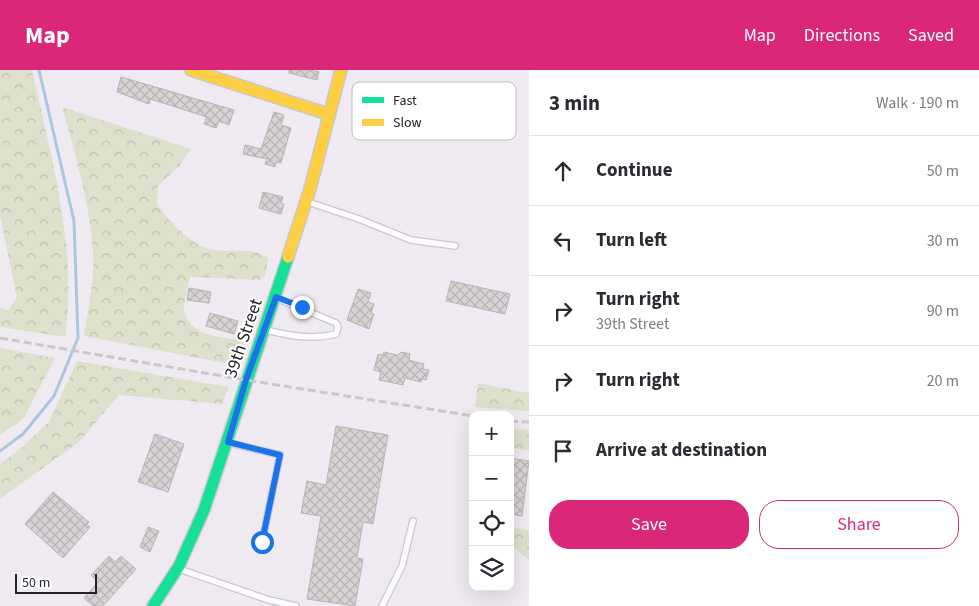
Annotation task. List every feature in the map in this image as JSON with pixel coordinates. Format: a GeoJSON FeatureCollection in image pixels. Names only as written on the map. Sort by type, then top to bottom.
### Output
{"type":"FeatureCollection","features":[{"type":"Feature","properties":{"kind":"street"},"geometry":{"type":"LineString","coordinates":[[192,70],[328,114]]}},
{"type":"Feature","properties":{"kind":"street","name":"39th Street"},"geometry":{"type":"LineString","coordinates":[[153,606],[179,569],[192,544],[228,442],[306,201],[341,70]]}},
{"type":"Feature","properties":{"kind":"lane"},"geometry":{"type":"LineString","coordinates":[[306,201],[359,219],[411,240],[455,246]]}},
{"type":"Feature","properties":{"kind":"lane"},"geometry":{"type":"LineString","coordinates":[[264,330],[304,337],[324,337],[336,334],[338,327],[336,323],[276,297]]}},
{"type":"Feature","properties":{"kind":"lane"},"geometry":{"type":"LineString","coordinates":[[228,442],[280,455],[262,542]]}},
{"type":"Feature","properties":{"kind":"lane"},"geometry":{"type":"LineString","coordinates":[[382,606],[402,566],[413,522]]}},
{"type":"Feature","properties":{"kind":"lane"},"geometry":{"type":"LineString","coordinates":[[179,569],[269,600],[296,606]]}},
{"type":"Feature","properties":{"kind":"green space"},"geometry":{"type":"Polygon","coordinates":[[[0,70],[32,70],[54,169],[65,236],[68,303],[65,337],[0,327],[0,308],[8,310],[17,297],[0,216],[0,70]]]}},
{"type":"Feature","properties":{"kind":"green space"},"geometry":{"type":"Polygon","coordinates":[[[62,107],[191,149],[180,165],[158,186],[157,205],[179,230],[199,245],[222,251],[254,252],[268,258],[265,276],[259,280],[190,277],[184,304],[186,318],[191,325],[207,334],[245,341],[235,365],[84,336],[91,294],[93,253],[89,216],[62,107]]]}},
{"type":"Feature","properties":{"kind":"green space"},"geometry":{"type":"Polygon","coordinates":[[[0,348],[55,358],[24,418],[0,435],[0,348]]]}},
{"type":"Feature","properties":{"kind":"green space"},"geometry":{"type":"Polygon","coordinates":[[[77,361],[229,387],[222,404],[119,395],[79,442],[0,499],[0,464],[20,449],[49,422],[77,361]]]}},
{"type":"Feature","properties":{"kind":"green space"},"geometry":{"type":"Polygon","coordinates":[[[478,383],[529,393],[529,411],[475,407],[478,383]]]}},
{"type":"Feature","properties":{"kind":"green space"},"geometry":{"type":"Polygon","coordinates":[[[514,428],[529,430],[529,451],[514,448],[514,428]]]}},
{"type":"Feature","properties":{"kind":"green space"},"geometry":{"type":"Polygon","coordinates":[[[514,528],[529,530],[529,560],[514,547],[514,528]]]}},
{"type":"Feature","properties":{"kind":"building"},"geometry":{"type":"Polygon","coordinates":[[[289,70],[319,72],[317,80],[289,73],[289,70]]]}},
{"type":"Feature","properties":{"kind":"building"},"geometry":{"type":"Polygon","coordinates":[[[121,77],[234,110],[229,125],[219,121],[216,128],[204,124],[207,117],[150,99],[149,104],[117,92],[121,77]]]}},
{"type":"Feature","properties":{"kind":"building"},"geometry":{"type":"Polygon","coordinates":[[[274,112],[284,115],[281,125],[291,128],[281,163],[276,162],[275,167],[265,164],[267,159],[243,154],[245,145],[261,149],[274,112]]]}},
{"type":"Feature","properties":{"kind":"building"},"geometry":{"type":"Polygon","coordinates":[[[263,192],[283,197],[281,203],[284,204],[281,214],[259,208],[263,192]]]}},
{"type":"Feature","properties":{"kind":"building"},"geometry":{"type":"Polygon","coordinates":[[[451,281],[510,294],[505,314],[446,301],[451,281]]]}},
{"type":"Feature","properties":{"kind":"building"},"geometry":{"type":"Polygon","coordinates":[[[189,288],[211,292],[209,303],[187,300],[189,288]]]}},
{"type":"Feature","properties":{"kind":"building"},"geometry":{"type":"Polygon","coordinates":[[[358,289],[371,293],[368,302],[374,304],[371,313],[374,314],[369,329],[347,320],[358,289]]]}},
{"type":"Feature","properties":{"kind":"building"},"geometry":{"type":"Polygon","coordinates":[[[210,313],[238,321],[234,334],[206,326],[210,313]]]}},
{"type":"Feature","properties":{"kind":"building"},"geometry":{"type":"Polygon","coordinates":[[[384,352],[397,355],[402,352],[410,354],[409,360],[424,364],[423,369],[429,370],[426,380],[422,379],[421,382],[405,378],[403,385],[379,380],[381,372],[374,370],[378,354],[383,355],[384,352]]]}},
{"type":"Feature","properties":{"kind":"building"},"geometry":{"type":"Polygon","coordinates":[[[336,426],[388,435],[373,524],[363,522],[357,558],[363,559],[355,606],[307,599],[321,516],[301,513],[307,481],[326,485],[336,426]]]}},
{"type":"Feature","properties":{"kind":"building"},"geometry":{"type":"Polygon","coordinates":[[[155,434],[184,444],[168,492],[138,482],[155,434]]]}},
{"type":"Feature","properties":{"kind":"building"},"geometry":{"type":"Polygon","coordinates":[[[514,459],[529,461],[522,516],[514,515],[514,459]]]}},
{"type":"Feature","properties":{"kind":"building"},"geometry":{"type":"Polygon","coordinates":[[[53,492],[89,522],[87,524],[90,527],[63,558],[25,524],[53,492]]]}},
{"type":"Feature","properties":{"kind":"building"},"geometry":{"type":"Polygon","coordinates":[[[148,527],[159,531],[150,552],[140,547],[148,527]]]}},
{"type":"Feature","properties":{"kind":"building"},"geometry":{"type":"Polygon","coordinates":[[[109,556],[115,562],[121,556],[136,569],[103,606],[93,606],[84,598],[98,582],[91,575],[109,556]]]}},
{"type":"Feature","properties":{"kind":"waterway"},"geometry":{"type":"LineString","coordinates":[[0,451],[23,434],[54,396],[78,338],[74,221],[39,70]]}},
{"type":"Feature","properties":{"kind":"railway"},"geometry":{"type":"LineString","coordinates":[[0,338],[469,415]]}},
{"type":"Feature","properties":{"kind":"railway"},"geometry":{"type":"LineString","coordinates":[[514,421],[529,422]]}},
{"type":"Feature","properties":{"kind":"traffic: fast"},"geometry":{"type":"LineString","coordinates":[[153,606],[179,566],[204,510],[288,257]]}},
{"type":"Feature","properties":{"kind":"traffic: slow"},"geometry":{"type":"LineString","coordinates":[[191,70],[328,114]]}},
{"type":"Feature","properties":{"kind":"traffic: slow"},"geometry":{"type":"LineString","coordinates":[[288,257],[310,189],[341,70]]}},
{"type":"Feature","properties":{"kind":"route"},"geometry":{"type":"LineString","coordinates":[[262,542],[280,455],[228,442],[246,380],[276,297],[302,307]]}}]}
